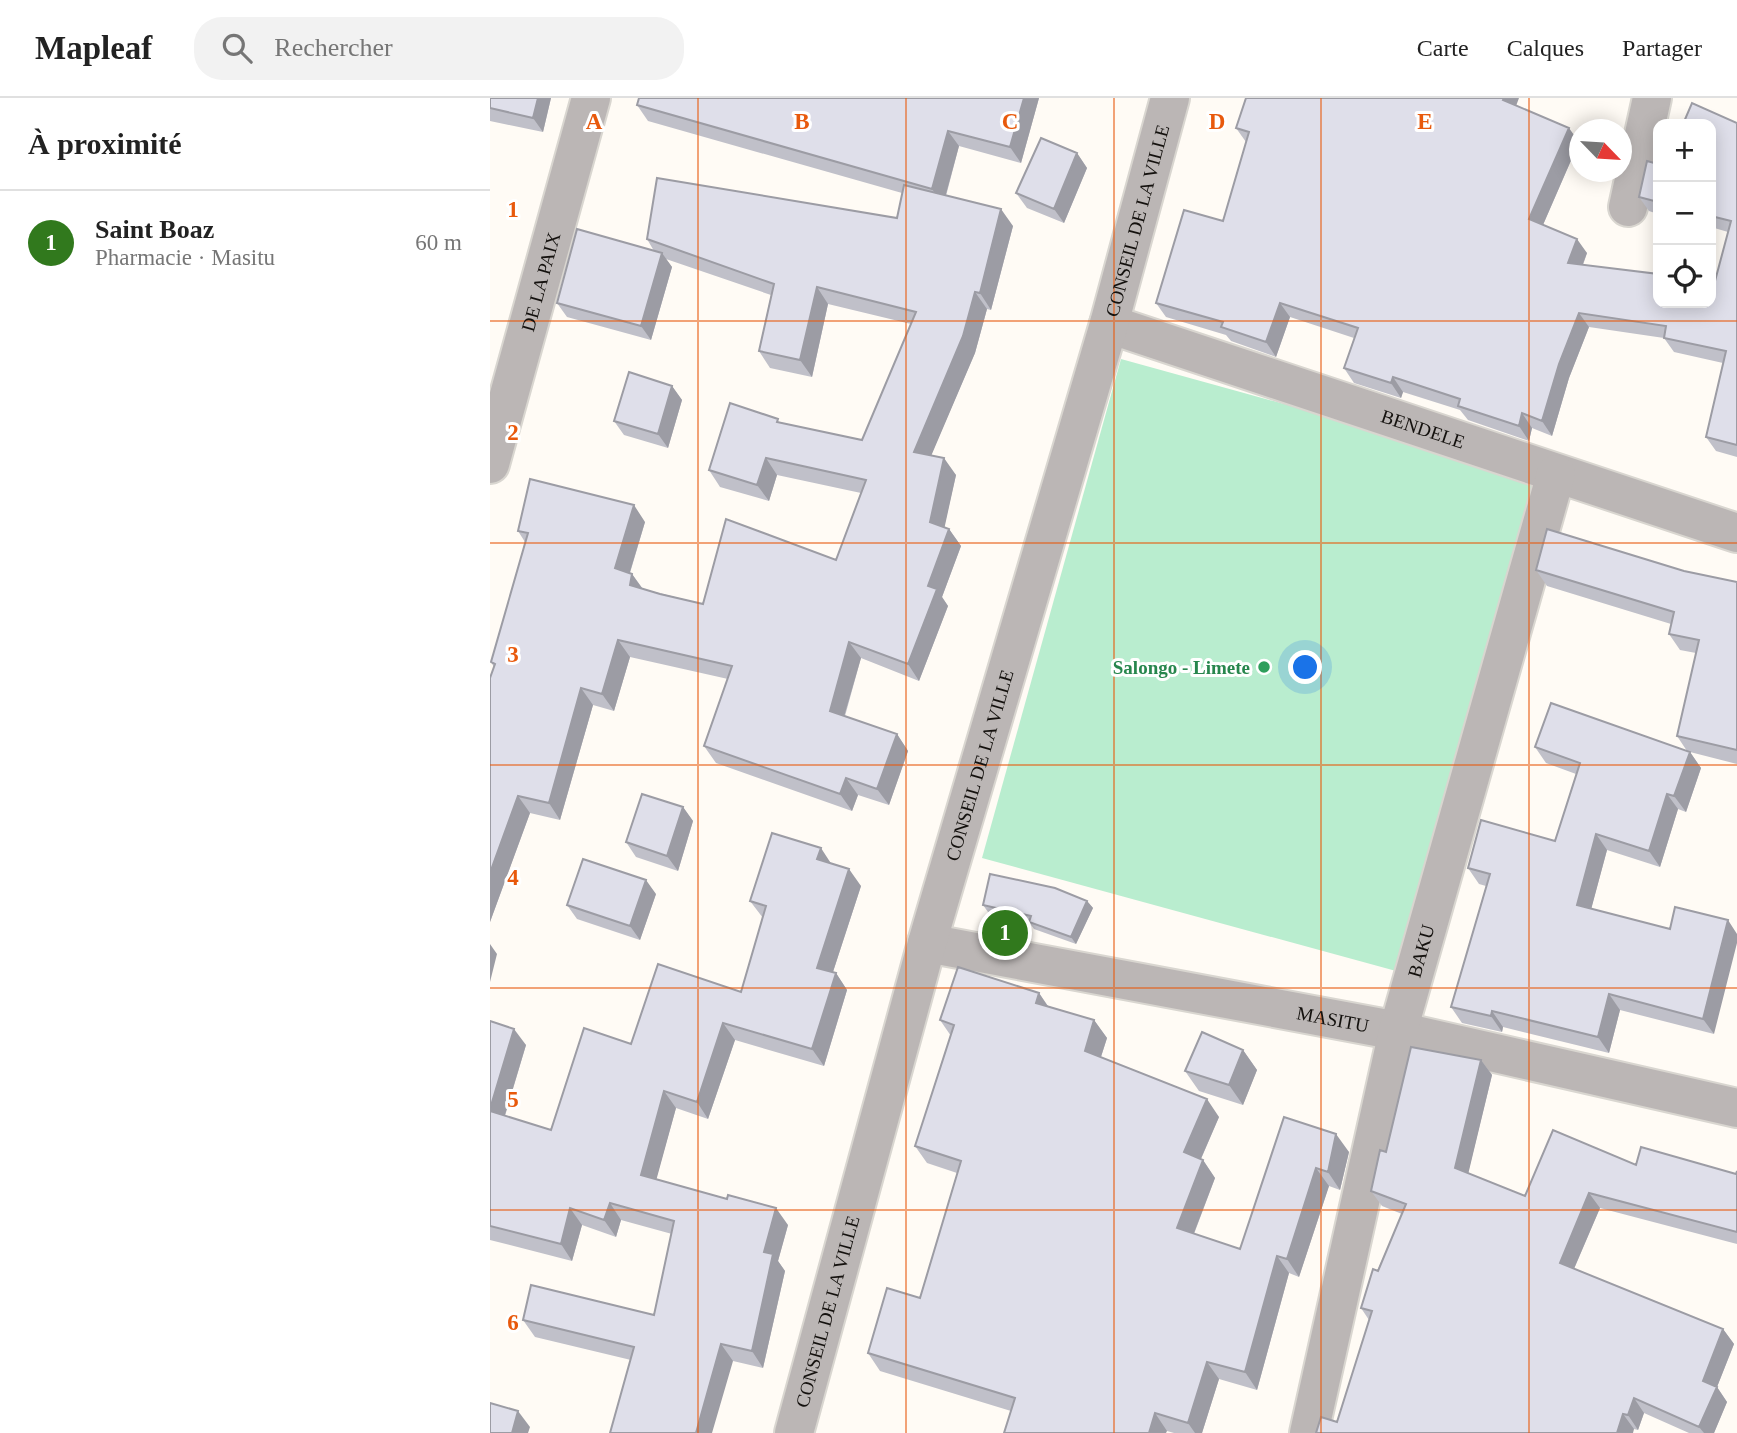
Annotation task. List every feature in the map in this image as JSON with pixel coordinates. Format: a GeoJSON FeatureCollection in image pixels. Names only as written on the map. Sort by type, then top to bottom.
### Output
{"type":"FeatureCollection","features":[{"type":"Feature","properties":{"kind":"street","name":"DE LA PAIX"},"geometry":{"type":"LineString","coordinates":[[490,464],[591,98]]}},
{"type":"Feature","properties":{"kind":"street","name":"CONSEIL DE LA VILLE"},"geometry":{"type":"LineString","coordinates":[[794,1433],[927,943],[1109,324],[1170,98]]}},
{"type":"Feature","properties":{"kind":"street"},"geometry":{"type":"LineString","coordinates":[[1628,206],[1652,98]]}},
{"type":"Feature","properties":{"kind":"street","name":"BENDELE"},"geometry":{"type":"LineString","coordinates":[[1109,324],[1737,533]]}},
{"type":"Feature","properties":{"kind":"street","name":"BAKU"},"geometry":{"type":"LineString","coordinates":[[1309,1433],[1398,1031],[1556,474]]}},
{"type":"Feature","properties":{"kind":"street","name":"MASITU"},"geometry":{"type":"LineString","coordinates":[[927,943],[1398,1031],[1737,1108]]}},
{"type":"Feature","properties":{"kind":"green space","name":"Salongo - Limete"},"geometry":{"type":"Polygon","coordinates":[[[1121,359],[1545,476],[1407,974],[982,858],[1121,359]]]}},
{"type":"Feature","properties":{"kind":"building"},"geometry":{"type":"Polygon","coordinates":[[[490,98],[538,98],[533,118],[490,108],[490,98]]]}},
{"type":"Feature","properties":{"kind":"building"},"geometry":{"type":"Polygon","coordinates":[[[639,98],[1024,98],[1010,147],[948,131],[932,189],[637,105],[639,98]]]}},
{"type":"Feature","properties":{"kind":"building"},"geometry":{"type":"Polygon","coordinates":[[[1246,98],[1504,98],[1503,100],[1569,128],[1529,219],[1577,239],[1568,263],[1653,273],[1653,308],[1716,308],[1716,277],[1731,221],[1716,217],[1716,119],[1685,119],[1692,103],[1737,123],[1737,445],[1706,437],[1726,351],[1664,338],[1666,326],[1579,313],[1559,364],[1542,421],[1522,413],[1519,426],[1458,406],[1460,399],[1393,377],[1391,383],[1344,368],[1358,328],[1280,303],[1266,342],[1221,327],[1223,322],[1156,303],[1184,210],[1223,221],[1249,132],[1236,128],[1246,98]]]}},
{"type":"Feature","properties":{"kind":"building"},"geometry":{"type":"Polygon","coordinates":[[[1041,138],[1077,153],[1054,209],[1016,193],[1041,138]]]}},
{"type":"Feature","properties":{"kind":"building"},"geometry":{"type":"Polygon","coordinates":[[[1647,161],[1653,163],[1653,201],[1639,197],[1647,161]]]}},
{"type":"Feature","properties":{"kind":"building"},"geometry":{"type":"Polygon","coordinates":[[[657,178],[897,218],[904,185],[1001,209],[980,293],[975,292],[963,336],[914,452],[944,458],[930,522],[949,529],[928,586],[937,589],[908,664],[849,642],[830,711],[897,734],[877,789],[846,778],[840,794],[704,746],[732,666],[618,640],[602,694],[581,688],[549,803],[518,796],[490,873],[490,678],[495,664],[491,662],[528,533],[518,531],[530,479],[634,505],[615,568],[632,574],[630,585],[660,594],[703,604],[726,519],[836,560],[866,480],[766,458],[757,485],[709,470],[730,403],[778,419],[777,422],[862,440],[916,312],[817,287],[800,360],[759,351],[774,284],[647,239],[657,178]]]}},
{"type":"Feature","properties":{"kind":"building"},"geometry":{"type":"Polygon","coordinates":[[[577,229],[662,253],[641,326],[557,303],[577,229]]]}},
{"type":"Feature","properties":{"kind":"building"},"geometry":{"type":"Polygon","coordinates":[[[629,372],[672,386],[658,434],[614,421],[629,372]]]}},
{"type":"Feature","properties":{"kind":"building"},"geometry":{"type":"Polygon","coordinates":[[[1547,529],[1684,571],[1737,582],[1737,750],[1677,736],[1699,640],[1669,634],[1674,612],[1536,570],[1547,529]]]}},
{"type":"Feature","properties":{"kind":"building"},"geometry":{"type":"Polygon","coordinates":[[[1551,703],[1690,752],[1674,796],[1667,794],[1649,851],[1596,834],[1577,905],[1670,929],[1675,907],[1728,920],[1703,1019],[1609,994],[1598,1037],[1492,1011],[1491,1016],[1451,1007],[1490,874],[1468,868],[1481,820],[1555,841],[1580,763],[1535,747],[1551,703]]]}},
{"type":"Feature","properties":{"kind":"building"},"geometry":{"type":"Polygon","coordinates":[[[642,794],[683,807],[667,856],[626,842],[642,794]]]}},
{"type":"Feature","properties":{"kind":"building"},"geometry":{"type":"Polygon","coordinates":[[[772,833],[821,848],[817,859],[849,869],[817,968],[836,973],[812,1049],[723,1023],[697,1102],[664,1091],[641,1175],[727,1199],[728,1195],[776,1208],[764,1252],[773,1254],[752,1351],[721,1344],[696,1433],[610,1433],[634,1347],[523,1320],[531,1285],[654,1315],[674,1221],[610,1203],[604,1220],[570,1208],[561,1244],[490,1226],[490,1111],[551,1130],[584,1028],[631,1044],[658,964],[741,992],[766,906],[750,901],[772,833]]]}},
{"type":"Feature","properties":{"kind":"building"},"geometry":{"type":"Polygon","coordinates":[[[583,859],[646,880],[630,926],[567,905],[583,859]]]}},
{"type":"Feature","properties":{"kind":"building"},"geometry":{"type":"Polygon","coordinates":[[[990,874],[1055,888],[1087,901],[1071,937],[1029,922],[1031,916],[983,905],[990,874]]]}},
{"type":"Feature","properties":{"kind":"building"},"geometry":{"type":"Polygon","coordinates":[[[958,967],[1039,993],[1036,1003],[1094,1020],[1085,1051],[1207,1099],[1184,1152],[1203,1160],[1177,1228],[1240,1249],[1284,1117],[1336,1134],[1328,1172],[1316,1168],[1287,1259],[1277,1256],[1245,1372],[1207,1362],[1188,1423],[1155,1413],[1149,1433],[1004,1433],[1015,1398],[868,1353],[887,1288],[920,1298],[961,1161],[915,1146],[954,1025],[940,1020],[958,967]]]}},
{"type":"Feature","properties":{"kind":"building"},"geometry":{"type":"Polygon","coordinates":[[[490,1021],[514,1029],[490,1109],[490,1021]]]}},
{"type":"Feature","properties":{"kind":"building"},"geometry":{"type":"Polygon","coordinates":[[[1202,1032],[1243,1050],[1229,1085],[1185,1071],[1202,1032]]]}},
{"type":"Feature","properties":{"kind":"building"},"geometry":{"type":"Polygon","coordinates":[[[1411,1047],[1481,1060],[1455,1168],[1525,1196],[1553,1130],[1636,1165],[1641,1147],[1736,1174],[1737,1171],[1737,1232],[1589,1193],[1560,1263],[1723,1329],[1703,1381],[1717,1387],[1699,1427],[1634,1398],[1628,1415],[1623,1414],[1617,1433],[1316,1433],[1321,1417],[1337,1422],[1372,1311],[1361,1308],[1373,1269],[1378,1271],[1406,1204],[1371,1191],[1380,1150],[1386,1152],[1411,1047]]]}},
{"type":"Feature","properties":{"kind":"building"},"geometry":{"type":"Polygon","coordinates":[[[490,1403],[518,1411],[512,1433],[490,1433],[490,1403]]]}},
{"type":"Feature","properties":{"kind":"place","name":"Salongo - Limete"},"geometry":{"type":"Point","coordinates":[1264,667]}},
{"type":"Feature","properties":{"kind":"place","name":"Saint Boaz"},"geometry":{"type":"Point","coordinates":[1005,933]}}]}
